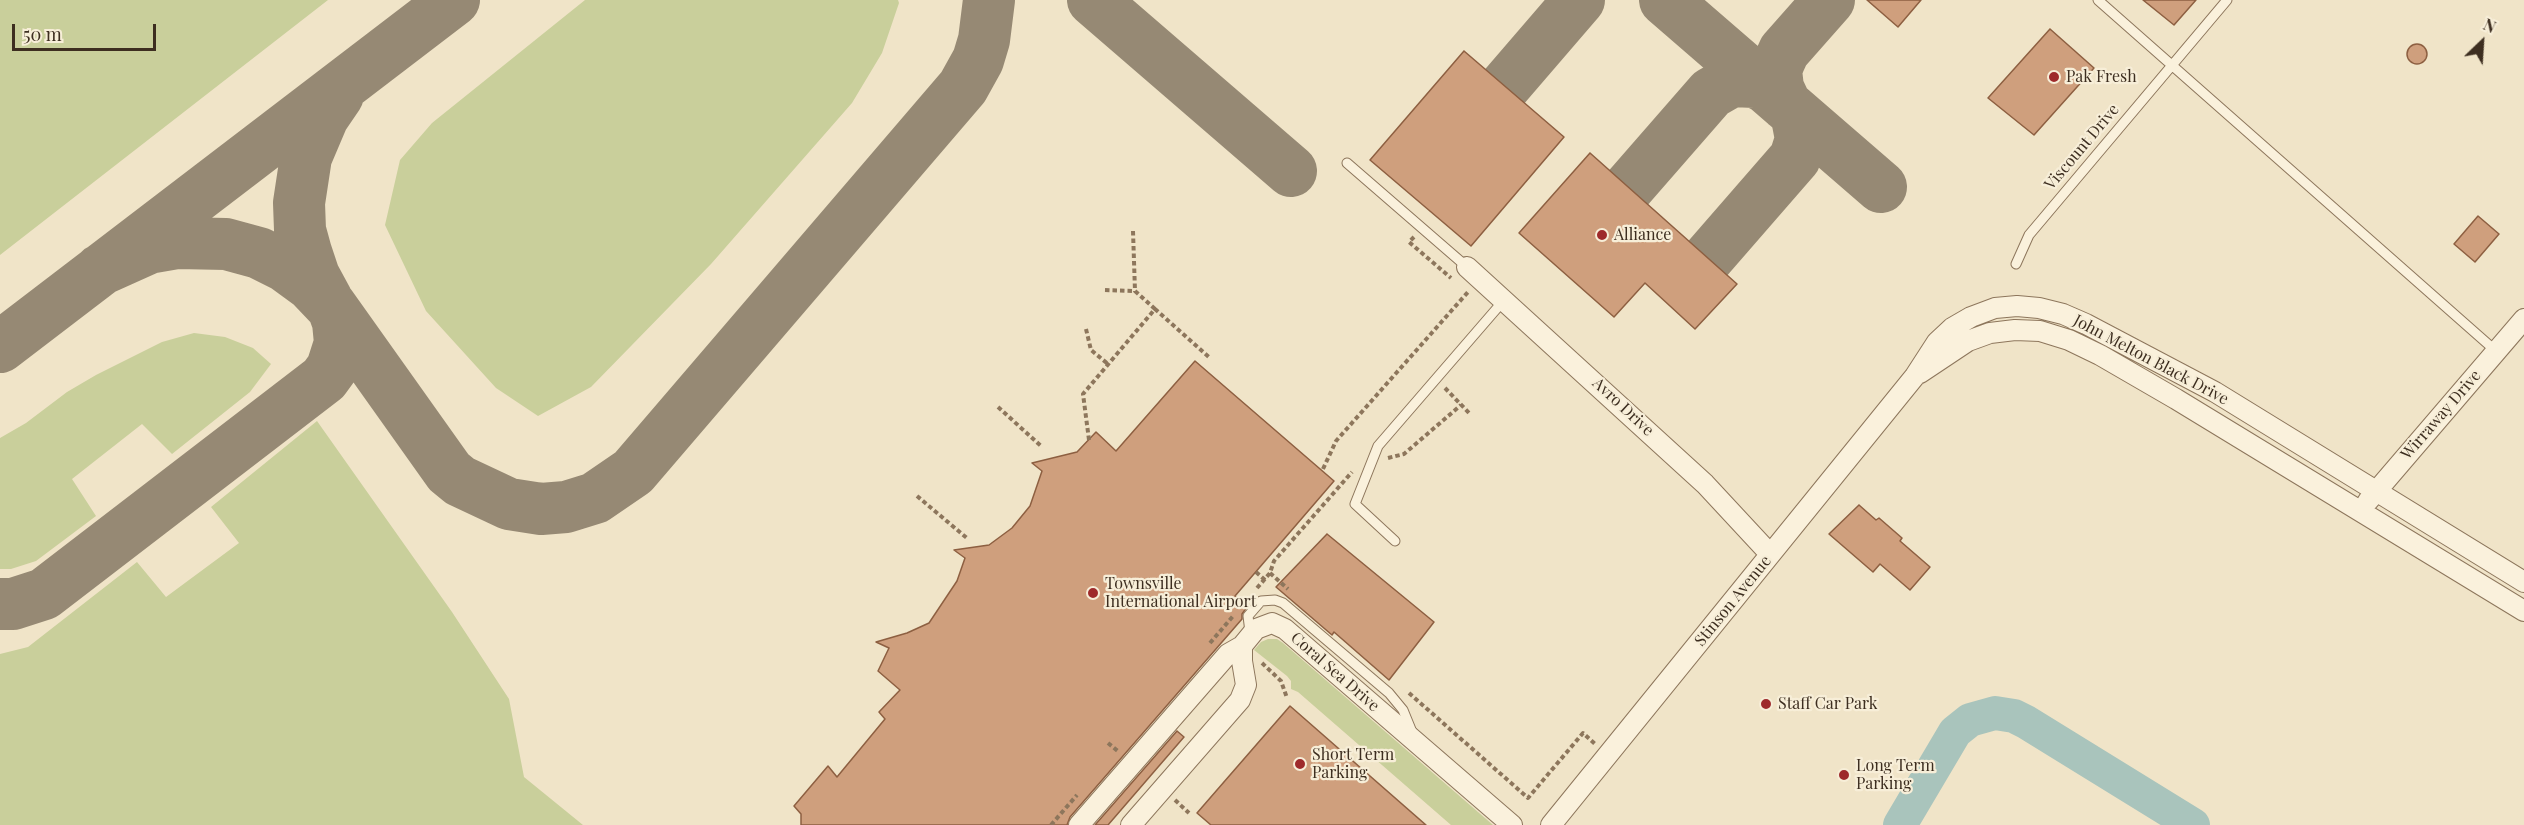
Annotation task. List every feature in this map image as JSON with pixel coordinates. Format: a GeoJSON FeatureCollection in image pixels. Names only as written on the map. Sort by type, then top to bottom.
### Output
{"type":"FeatureCollection","features":[{"type":"Feature","properties":{"kind":"street","name":"Avro Drive"},"geometry":{"type":"LineString","coordinates":[[1467,267],[1705,484],[1770,554]]}},
{"type":"Feature","properties":{"kind":"street","name":"John Melton Black Drive"},"geometry":{"type":"LineString","coordinates":[[1916,376],[1937,342],[1952,328],[1971,317],[1995,308],[2017,306],[2063,314],[2215,392],[2524,582]]}},
{"type":"Feature","properties":{"kind":"street","name":"Wirraway Drive"},"geometry":{"type":"LineString","coordinates":[[2359,512],[2524,319]]}},
{"type":"Feature","properties":{"kind":"street","name":"John Melton Black Drive"},"geometry":{"type":"LineString","coordinates":[[1916,376],[1968,341],[1990,333],[2040,331],[2069,340],[2100,355],[2167,394],[2524,611]]}},
{"type":"Feature","properties":{"kind":"street","name":"Stinson Avenue"},"geometry":{"type":"LineString","coordinates":[[1551,825],[1916,376]]}},
{"type":"Feature","properties":{"kind":"street","name":"Coral Sea Drive"},"geometry":{"type":"LineString","coordinates":[[1246,640],[1256,628],[1272,623],[1285,628],[1512,825]]}},
{"type":"Feature","properties":{"kind":"street"},"geometry":{"type":"LineString","coordinates":[[1078,825],[1228,654],[1246,640]]}},
{"type":"Feature","properties":{"kind":"street"},"geometry":{"type":"LineString","coordinates":[[1131,825],[1240,700],[1246,685],[1242,661],[1246,640]]}},
{"type":"Feature","properties":{"kind":"lane"},"geometry":{"type":"LineString","coordinates":[[2098,0],[2496,351]]}},
{"type":"Feature","properties":{"kind":"lane","name":"Viscount Drive"},"geometry":{"type":"LineString","coordinates":[[2016,264],[2029,235],[2170,64],[2227,0]]}},
{"type":"Feature","properties":{"kind":"lane"},"geometry":{"type":"LineString","coordinates":[[1347,163],[1467,267]]}},
{"type":"Feature","properties":{"kind":"lane"},"geometry":{"type":"LineString","coordinates":[[1395,541],[1355,504],[1378,446],[1504,299]]}},
{"type":"Feature","properties":{"kind":"path"},"geometry":{"type":"LineString","coordinates":[[1323,469],[1336,441],[1469,292],[1409,242],[1422,228]]}},
{"type":"Feature","properties":{"kind":"path"},"geometry":{"type":"LineString","coordinates":[[1133,231],[1135,291]]}},
{"type":"Feature","properties":{"kind":"path"},"geometry":{"type":"LineString","coordinates":[[1105,290],[1135,291],[1210,358]]}},
{"type":"Feature","properties":{"kind":"path"},"geometry":{"type":"LineString","coordinates":[[1089,440],[1083,394],[1155,309]]}},
{"type":"Feature","properties":{"kind":"path"},"geometry":{"type":"LineString","coordinates":[[1086,329],[1091,350],[1108,364]]}},
{"type":"Feature","properties":{"kind":"path"},"geometry":{"type":"LineString","coordinates":[[1436,379],[1470,414]]}},
{"type":"Feature","properties":{"kind":"path"},"geometry":{"type":"LineString","coordinates":[[998,407],[1041,446]]}},
{"type":"Feature","properties":{"kind":"path"},"geometry":{"type":"LineString","coordinates":[[917,496],[968,539]]}},
{"type":"Feature","properties":{"kind":"path"},"geometry":{"type":"LineString","coordinates":[[1256,572],[1264,580]]}},
{"type":"Feature","properties":{"kind":"path"},"geometry":{"type":"LineString","coordinates":[[1270,573],[1295,595]]}},
{"type":"Feature","properties":{"kind":"path"},"geometry":{"type":"LineString","coordinates":[[1406,691],[1528,798],[1583,733],[1608,754]]}},
{"type":"Feature","properties":{"kind":"green space"},"geometry":{"type":"Polygon","coordinates":[[[0,0],[328,0],[0,255],[0,0]]]}},
{"type":"Feature","properties":{"kind":"green space"},"geometry":{"type":"Polygon","coordinates":[[[585,0],[898,0],[899,3],[882,53],[852,103],[711,264],[591,387],[538,416],[496,388],[426,311],[385,225],[400,160],[432,123],[585,0]]]}},
{"type":"Feature","properties":{"kind":"green space"},"geometry":{"type":"Polygon","coordinates":[[[194,333],[225,337],[253,348],[271,364],[250,392],[172,454],[142,424],[72,479],[96,516],[36,561],[11,569],[0,569],[0,438],[96,375],[162,342],[194,333]]]}},
{"type":"Feature","properties":{"kind":"green space"},"geometry":{"type":"Polygon","coordinates":[[[317,421],[452,612],[509,699],[524,777],[583,825],[0,825],[0,654],[28,647],[137,562],[166,597],[239,543],[211,507],[317,421]]]}},
{"type":"Feature","properties":{"kind":"green space"},"geometry":{"type":"Polygon","coordinates":[[[1277,639],[1283,643],[1493,825],[1451,825],[1298,692],[1291,689],[1291,681],[1287,676],[1254,650],[1261,642],[1277,639]]]}},
{"type":"Feature","properties":{"kind":"building"},"geometry":{"type":"Polygon","coordinates":[[[1867,0],[1921,0],[1898,27],[1867,0]]]}},
{"type":"Feature","properties":{"kind":"building"},"geometry":{"type":"Polygon","coordinates":[[[2143,0],[2196,0],[2174,25],[2143,0]]]}},
{"type":"Feature","properties":{"kind":"building","name":"Pak Fresh"},"geometry":{"type":"Polygon","coordinates":[[[2050,29],[2094,68],[2034,135],[1988,98],[2050,29]]]}},
{"type":"Feature","properties":{"kind":"building"},"geometry":{"type":"Polygon","coordinates":[[[2417,44],[2424,47],[2427,54],[2424,61],[2417,64],[2410,61],[2407,54],[2410,47],[2417,44]]]}},
{"type":"Feature","properties":{"kind":"building"},"geometry":{"type":"Polygon","coordinates":[[[1464,51],[1564,137],[1471,246],[1370,160],[1464,51]]]}},
{"type":"Feature","properties":{"kind":"building","name":"Alliance"},"geometry":{"type":"Polygon","coordinates":[[[1590,153],[1737,284],[1695,329],[1645,283],[1614,317],[1519,233],[1590,153]]]}},
{"type":"Feature","properties":{"kind":"building"},"geometry":{"type":"Polygon","coordinates":[[[2478,216],[2499,234],[2475,262],[2454,244],[2478,216]]]}},
{"type":"Feature","properties":{"kind":"building","name":"Townsville International Airport"},"geometry":{"type":"Polygon","coordinates":[[[1195,361],[1334,481],[1235,596],[1247,607],[1242,614],[1242,619],[1070,817],[1067,825],[801,825],[801,814],[794,806],[828,766],[837,777],[885,719],[879,712],[900,690],[878,671],[889,648],[876,642],[907,633],[929,623],[957,581],[965,558],[954,550],[989,545],[1012,528],[1030,506],[1042,471],[1032,463],[1077,452],[1096,432],[1116,451],[1195,361]]]}},
{"type":"Feature","properties":{"kind":"building"},"geometry":{"type":"Polygon","coordinates":[[[1859,505],[1876,520],[1879,518],[1902,538],[1900,541],[1930,567],[1910,590],[1880,564],[1873,572],[1829,534],[1859,505]]]}},
{"type":"Feature","properties":{"kind":"building"},"geometry":{"type":"Polygon","coordinates":[[[1327,534],[1434,622],[1389,680],[1334,632],[1332,635],[1276,587],[1327,534]]]}},
{"type":"Feature","properties":{"kind":"building","name":"Short Term Parking"},"geometry":{"type":"Polygon","coordinates":[[[1290,706],[1426,825],[1211,825],[1197,813],[1290,706]]]}},
{"type":"Feature","properties":{"kind":"building"},"geometry":{"type":"Polygon","coordinates":[[[1177,731],[1184,737],[1108,825],[1095,825],[1177,731]]]}},
{"type":"Feature","properties":{"kind":"waterway"},"geometry":{"type":"LineString","coordinates":[[1900,825],[1955,732],[1970,720],[1995,713],[2014,716],[2026,722],[2193,825]]}},
{"type":"Feature","properties":{"kind":"taxiway"},"geometry":{"type":"LineString","coordinates":[[0,347],[454,0]]}},
{"type":"Feature","properties":{"kind":"taxiway"},"geometry":{"type":"LineString","coordinates":[[100,270],[149,248],[178,243],[226,244],[259,253],[285,266],[311,285],[331,306],[449,472],[460,481],[509,504],[541,509],[566,507],[595,498],[633,472],[963,87],[978,60],[984,40],[989,0]]}},
{"type":"Feature","properties":{"kind":"taxiway"},"geometry":{"type":"LineString","coordinates":[[1093,0],[1291,171]]}},
{"type":"Feature","properties":{"kind":"taxiway"},"geometry":{"type":"LineString","coordinates":[[1505,86],[1579,0]]}},
{"type":"Feature","properties":{"kind":"taxiway"},"geometry":{"type":"LineString","coordinates":[[1665,0],[1881,187]]}},
{"type":"Feature","properties":{"kind":"taxiway"},"geometry":{"type":"LineString","coordinates":[[1786,105],[1778,88],[1776,70],[1779,62],[1784,51],[1829,0]]}},
{"type":"Feature","properties":{"kind":"taxiway"},"geometry":{"type":"LineString","coordinates":[[1629,187],[1711,93],[1732,81],[1755,82],[1765,87]]}},
{"type":"Feature","properties":{"kind":"taxiway"},"geometry":{"type":"LineString","coordinates":[[327,300],[314,276],[306,252],[300,230],[299,203],[306,157],[323,117],[338,95]]}},
{"type":"Feature","properties":{"kind":"taxiway"},"geometry":{"type":"LineString","coordinates":[[1708,258],[1795,158],[1801,139],[1797,118],[1792,110]]}},
{"type":"Feature","properties":{"kind":"taxiway"},"geometry":{"type":"LineString","coordinates":[[0,604],[13,604],[44,594],[324,379],[332,368],[340,343],[338,322],[334,311]]}},
{"type":"Feature","properties":{"kind":"place","name":"Pak Fresh"},"geometry":{"type":"Point","coordinates":[2054,77]}},
{"type":"Feature","properties":{"kind":"place","name":"Alliance"},"geometry":{"type":"Point","coordinates":[1602,235]}},
{"type":"Feature","properties":{"kind":"place","name":"Townsville International Airport"},"geometry":{"type":"Point","coordinates":[1093,593]}},
{"type":"Feature","properties":{"kind":"place","name":"Staff Car Park"},"geometry":{"type":"Point","coordinates":[1766,704]}},
{"type":"Feature","properties":{"kind":"place","name":"Short Term Parking"},"geometry":{"type":"Point","coordinates":[1300,764]}},
{"type":"Feature","properties":{"kind":"place","name":"Long Term Parking"},"geometry":{"type":"Point","coordinates":[1844,775]}}]}
